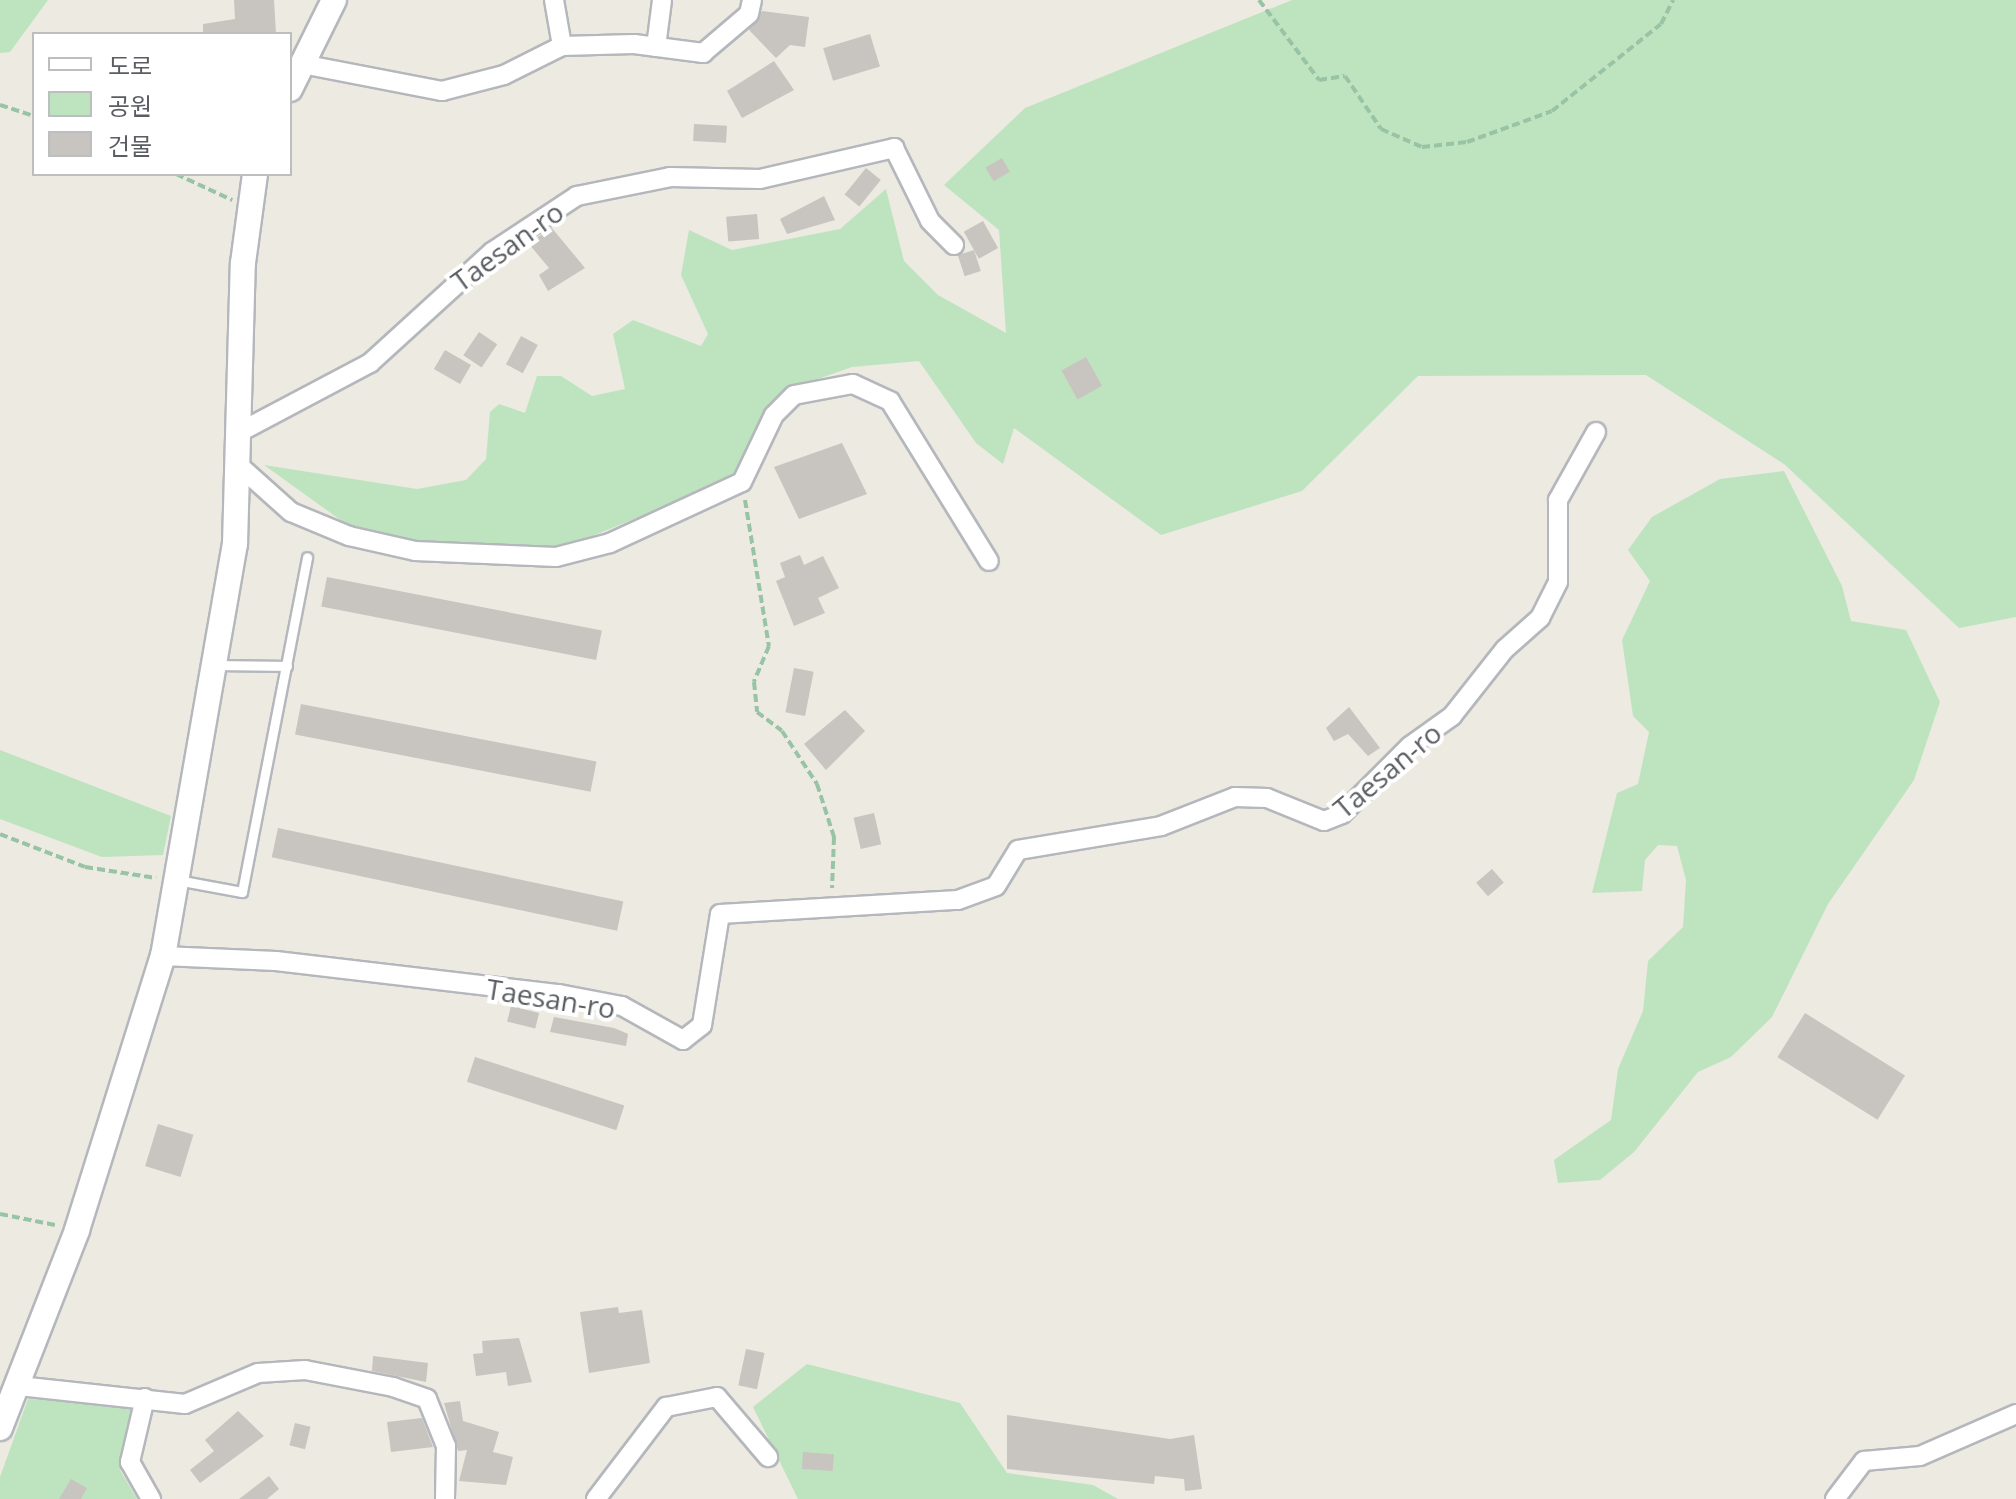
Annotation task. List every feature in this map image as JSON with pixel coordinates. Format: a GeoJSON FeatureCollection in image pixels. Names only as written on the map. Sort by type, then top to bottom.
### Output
{"type":"FeatureCollection","features":[{"type":"Feature","properties":{"kind":"street"},"geometry":{"type":"LineString","coordinates":[[292,85],[334,0]]}},
{"type":"Feature","properties":{"kind":"street"},"geometry":{"type":"LineString","coordinates":[[554,0],[562,46]]}},
{"type":"Feature","properties":{"kind":"street"},"geometry":{"type":"LineString","coordinates":[[656,47],[662,0]]}},
{"type":"Feature","properties":{"kind":"street"},"geometry":{"type":"LineString","coordinates":[[302,64],[442,91],[504,75],[562,46],[656,47],[703,53],[749,14],[752,0]]}},
{"type":"Feature","properties":{"kind":"street","name":"Taesan-ro"},"geometry":{"type":"LineString","coordinates":[[236,434],[370,363],[492,252],[577,196],[670,177],[760,179],[894,148],[930,221],[954,245]]}},
{"type":"Feature","properties":{"kind":"street"},"geometry":{"type":"LineString","coordinates":[[0,1428],[19,1386],[77,1230],[163,956],[174,880],[218,665],[235,544],[236,434],[248,208],[255,176]]}},
{"type":"Feature","properties":{"kind":"street"},"geometry":{"type":"LineString","coordinates":[[235,462],[291,512],[349,536],[508,560],[610,543],[742,482],[774,415],[794,395],[853,384],[890,401],[989,561]]}},
{"type":"Feature","properties":{"kind":"street","name":"Taesan-ro"},"geometry":{"type":"LineString","coordinates":[[163,956],[276,961],[559,994],[622,1006],[683,1040],[702,1025],[720,914],[958,900],[996,886],[1018,850],[1161,826],[1235,797],[1267,798],[1324,821],[1342,814],[1410,746],[1452,716],[1505,649],[1540,618],[1558,582],[1558,500],[1596,432]]}},
{"type":"Feature","properties":{"kind":"street"},"geometry":{"type":"LineString","coordinates":[[19,1386],[185,1404],[258,1373],[305,1370],[393,1387],[427,1399],[446,1446],[445,1499]]}},
{"type":"Feature","properties":{"kind":"street"},"geometry":{"type":"LineString","coordinates":[[596,1499],[666,1407],[717,1397],[768,1457]]}},
{"type":"Feature","properties":{"kind":"street"},"geometry":{"type":"LineString","coordinates":[[145,1398],[130,1462],[151,1499]]}},
{"type":"Feature","properties":{"kind":"street"},"geometry":{"type":"LineString","coordinates":[[1835,1499],[1864,1461],[1920,1456],[2016,1414]]}},
{"type":"Feature","properties":{"kind":"lane"},"geometry":{"type":"LineString","coordinates":[[174,880],[242,892],[307,557]]}},
{"type":"Feature","properties":{"kind":"lane"},"geometry":{"type":"LineString","coordinates":[[218,665],[287,666]]}},
{"type":"Feature","properties":{"kind":"path"},"geometry":{"type":"LineString","coordinates":[[1259,0],[1319,80],[1345,76],[1381,129],[1422,147],[1467,142],[1552,111],[1661,24],[1673,0]]}},
{"type":"Feature","properties":{"kind":"path"},"geometry":{"type":"LineString","coordinates":[[0,105],[32,115]]}},
{"type":"Feature","properties":{"kind":"path"},"geometry":{"type":"LineString","coordinates":[[180,176],[248,208]]}},
{"type":"Feature","properties":{"kind":"path"},"geometry":{"type":"LineString","coordinates":[[742,482],[769,646],[754,682],[757,712],[782,731],[817,784],[834,837],[832,908]]}},
{"type":"Feature","properties":{"kind":"path"},"geometry":{"type":"LineString","coordinates":[[0,834],[85,867],[174,880]]}},
{"type":"Feature","properties":{"kind":"path"},"geometry":{"type":"LineString","coordinates":[[0,1214],[77,1230]]}},
{"type":"Feature","properties":{"kind":"green space"},"geometry":{"type":"Polygon","coordinates":[[[0,0],[48,0],[10,52],[0,53],[0,0]]]}},
{"type":"Feature","properties":{"kind":"green space"},"geometry":{"type":"Polygon","coordinates":[[[1292,0],[2016,0],[2016,617],[1959,628],[1784,464],[1646,375],[1418,376],[1302,491],[1161,535],[1014,428],[1003,464],[976,443],[919,361],[852,367],[789,389],[734,478],[563,548],[423,545],[353,529],[264,465],[417,489],[466,480],[486,459],[490,412],[499,404],[525,413],[537,376],[561,376],[592,396],[625,389],[613,334],[633,320],[701,346],[708,334],[681,275],[689,230],[732,250],[840,229],[886,189],[904,261],[938,295],[1006,333],[999,230],[944,185],[1025,108],[1292,0]]]}},
{"type":"Feature","properties":{"kind":"green space"},"geometry":{"type":"Polygon","coordinates":[[[1784,471],[1842,586],[1851,621],[1906,630],[1940,702],[1914,780],[1828,904],[1772,1017],[1731,1057],[1698,1072],[1634,1152],[1600,1180],[1558,1183],[1554,1160],[1611,1120],[1618,1069],[1643,1011],[1648,961],[1683,927],[1686,880],[1677,846],[1658,845],[1645,860],[1642,891],[1592,893],[1617,793],[1638,784],[1649,732],[1633,716],[1622,640],[1650,581],[1628,550],[1652,517],[1720,479],[1784,471]]]}},
{"type":"Feature","properties":{"kind":"green space"},"geometry":{"type":"Polygon","coordinates":[[[0,750],[171,816],[163,855],[102,857],[0,819],[0,750]]]}},
{"type":"Feature","properties":{"kind":"green space"},"geometry":{"type":"Polygon","coordinates":[[[807,1364],[960,1403],[1007,1473],[1093,1485],[1118,1499],[798,1499],[753,1407],[807,1364]]]}},
{"type":"Feature","properties":{"kind":"green space"},"geometry":{"type":"Polygon","coordinates":[[[28,1399],[138,1403],[120,1470],[137,1499],[0,1499],[0,1477],[28,1399]]]}},
{"type":"Feature","properties":{"kind":"building"},"geometry":{"type":"Polygon","coordinates":[[[234,0],[274,0],[276,32],[203,32],[203,24],[235,19],[234,0]]]}},
{"type":"Feature","properties":{"kind":"building"},"geometry":{"type":"Polygon","coordinates":[[[762,11],[809,17],[805,47],[790,45],[776,58],[749,30],[762,11]]]}},
{"type":"Feature","properties":{"kind":"building"},"geometry":{"type":"Polygon","coordinates":[[[870,34],[880,67],[833,81],[823,48],[870,34]]]}},
{"type":"Feature","properties":{"kind":"building"},"geometry":{"type":"Polygon","coordinates":[[[774,61],[794,90],[742,118],[727,91],[774,61]]]}},
{"type":"Feature","properties":{"kind":"building"},"geometry":{"type":"Polygon","coordinates":[[[694,124],[727,126],[726,143],[693,141],[694,124]]]}},
{"type":"Feature","properties":{"kind":"building"},"geometry":{"type":"Polygon","coordinates":[[[1002,158],[1010,172],[994,181],[986,168],[1002,158]]]}},
{"type":"Feature","properties":{"kind":"building"},"geometry":{"type":"Polygon","coordinates":[[[866,168],[881,180],[859,206],[845,194],[866,168]]]}},
{"type":"Feature","properties":{"kind":"building"},"geometry":{"type":"Polygon","coordinates":[[[824,196],[835,220],[787,234],[780,219],[824,196]]]}},
{"type":"Feature","properties":{"kind":"building"},"geometry":{"type":"Polygon","coordinates":[[[757,214],[759,239],[728,242],[726,217],[757,214]]]}},
{"type":"Feature","properties":{"kind":"building"},"geometry":{"type":"Polygon","coordinates":[[[983,221],[998,248],[979,259],[964,232],[983,221]]]}},
{"type":"Feature","properties":{"kind":"building"},"geometry":{"type":"Polygon","coordinates":[[[551,227],[585,268],[548,291],[539,275],[549,268],[529,244],[551,227]]]}},
{"type":"Feature","properties":{"kind":"building"},"geometry":{"type":"Polygon","coordinates":[[[974,250],[981,271],[965,276],[958,255],[974,250]]]}},
{"type":"Feature","properties":{"kind":"building"},"geometry":{"type":"Polygon","coordinates":[[[479,332],[497,344],[482,368],[463,355],[479,332]]]}},
{"type":"Feature","properties":{"kind":"building"},"geometry":{"type":"Polygon","coordinates":[[[521,336],[538,345],[523,373],[506,364],[521,336]]]}},
{"type":"Feature","properties":{"kind":"building"},"geometry":{"type":"Polygon","coordinates":[[[445,350],[471,365],[460,384],[434,369],[445,350]]]}},
{"type":"Feature","properties":{"kind":"building"},"geometry":{"type":"Polygon","coordinates":[[[1086,357],[1102,386],[1078,399],[1062,371],[1086,357]]]}},
{"type":"Feature","properties":{"kind":"building"},"geometry":{"type":"Polygon","coordinates":[[[842,443],[867,494],[799,519],[774,467],[842,443]]]}},
{"type":"Feature","properties":{"kind":"building"},"geometry":{"type":"Polygon","coordinates":[[[800,555],[804,565],[823,556],[839,588],[818,598],[825,613],[794,626],[776,581],[785,577],[780,563],[800,555]]]}},
{"type":"Feature","properties":{"kind":"building"},"geometry":{"type":"Polygon","coordinates":[[[327,577],[602,630],[596,660],[321,606],[327,577]]]}},
{"type":"Feature","properties":{"kind":"building"},"geometry":{"type":"Polygon","coordinates":[[[794,668],[814,672],[805,716],[785,712],[794,668]]]}},
{"type":"Feature","properties":{"kind":"building"},"geometry":{"type":"Polygon","coordinates":[[[301,704],[596,761],[591,792],[295,734],[301,704]]]}},
{"type":"Feature","properties":{"kind":"building"},"geometry":{"type":"Polygon","coordinates":[[[1349,707],[1380,748],[1368,756],[1348,734],[1334,741],[1326,728],[1349,707]]]}},
{"type":"Feature","properties":{"kind":"building"},"geometry":{"type":"Polygon","coordinates":[[[845,710],[865,731],[826,770],[804,744],[845,710]]]}},
{"type":"Feature","properties":{"kind":"building"},"geometry":{"type":"Polygon","coordinates":[[[874,813],[881,844],[861,849],[854,818],[874,813]]]}},
{"type":"Feature","properties":{"kind":"building"},"geometry":{"type":"Polygon","coordinates":[[[278,828],[623,901],[617,931],[272,857],[278,828]]]}},
{"type":"Feature","properties":{"kind":"building"},"geometry":{"type":"Polygon","coordinates":[[[1492,869],[1504,883],[1488,896],[1476,883],[1492,869]]]}},
{"type":"Feature","properties":{"kind":"building"},"geometry":{"type":"Polygon","coordinates":[[[511,1006],[539,1013],[535,1029],[507,1022],[511,1006]]]}},
{"type":"Feature","properties":{"kind":"building"},"geometry":{"type":"Polygon","coordinates":[[[1805,1013],[1905,1076],[1878,1120],[1777,1057],[1805,1013]]]}},
{"type":"Feature","properties":{"kind":"building"},"geometry":{"type":"Polygon","coordinates":[[[554,1017],[614,1028],[628,1034],[626,1046],[550,1032],[554,1017]]]}},
{"type":"Feature","properties":{"kind":"building"},"geometry":{"type":"Polygon","coordinates":[[[475,1057],[624,1106],[616,1130],[467,1082],[475,1057]]]}},
{"type":"Feature","properties":{"kind":"building"},"geometry":{"type":"Polygon","coordinates":[[[158,1124],[193,1135],[181,1177],[145,1166],[158,1124]]]}},
{"type":"Feature","properties":{"kind":"building"},"geometry":{"type":"Polygon","coordinates":[[[618,1307],[619,1313],[642,1310],[650,1363],[589,1373],[580,1312],[618,1307]]]}},
{"type":"Feature","properties":{"kind":"building"},"geometry":{"type":"Polygon","coordinates":[[[519,1338],[532,1382],[508,1386],[506,1372],[476,1376],[473,1354],[483,1353],[482,1341],[519,1338]]]}},
{"type":"Feature","properties":{"kind":"building"},"geometry":{"type":"Polygon","coordinates":[[[746,1349],[765,1353],[757,1389],[738,1385],[746,1349]]]}},
{"type":"Feature","properties":{"kind":"building"},"geometry":{"type":"Polygon","coordinates":[[[373,1356],[428,1363],[426,1382],[372,1371],[373,1356]]]}},
{"type":"Feature","properties":{"kind":"building"},"geometry":{"type":"Polygon","coordinates":[[[460,1401],[463,1421],[499,1432],[493,1452],[513,1457],[506,1485],[459,1481],[467,1450],[458,1451],[444,1403],[460,1401]]]}},
{"type":"Feature","properties":{"kind":"building"},"geometry":{"type":"Polygon","coordinates":[[[238,1411],[264,1436],[200,1483],[190,1470],[214,1451],[205,1440],[238,1411]]]}},
{"type":"Feature","properties":{"kind":"building"},"geometry":{"type":"Polygon","coordinates":[[[1007,1415],[1170,1439],[1194,1435],[1202,1489],[1185,1491],[1184,1479],[1155,1476],[1154,1484],[1007,1469],[1007,1415]]]}},
{"type":"Feature","properties":{"kind":"building"},"geometry":{"type":"Polygon","coordinates":[[[422,1418],[433,1447],[391,1452],[387,1422],[422,1418]]]}},
{"type":"Feature","properties":{"kind":"building"},"geometry":{"type":"Polygon","coordinates":[[[295,1423],[311,1427],[305,1449],[289,1445],[295,1423]]]}},
{"type":"Feature","properties":{"kind":"building"},"geometry":{"type":"Polygon","coordinates":[[[803,1452],[834,1454],[833,1471],[802,1469],[803,1452]]]}},
{"type":"Feature","properties":{"kind":"building"},"geometry":{"type":"Polygon","coordinates":[[[269,1476],[279,1489],[267,1499],[239,1499],[269,1476]]]}},
{"type":"Feature","properties":{"kind":"building"},"geometry":{"type":"Polygon","coordinates":[[[71,1479],[87,1488],[81,1499],[59,1499],[71,1479]]]}}]}
